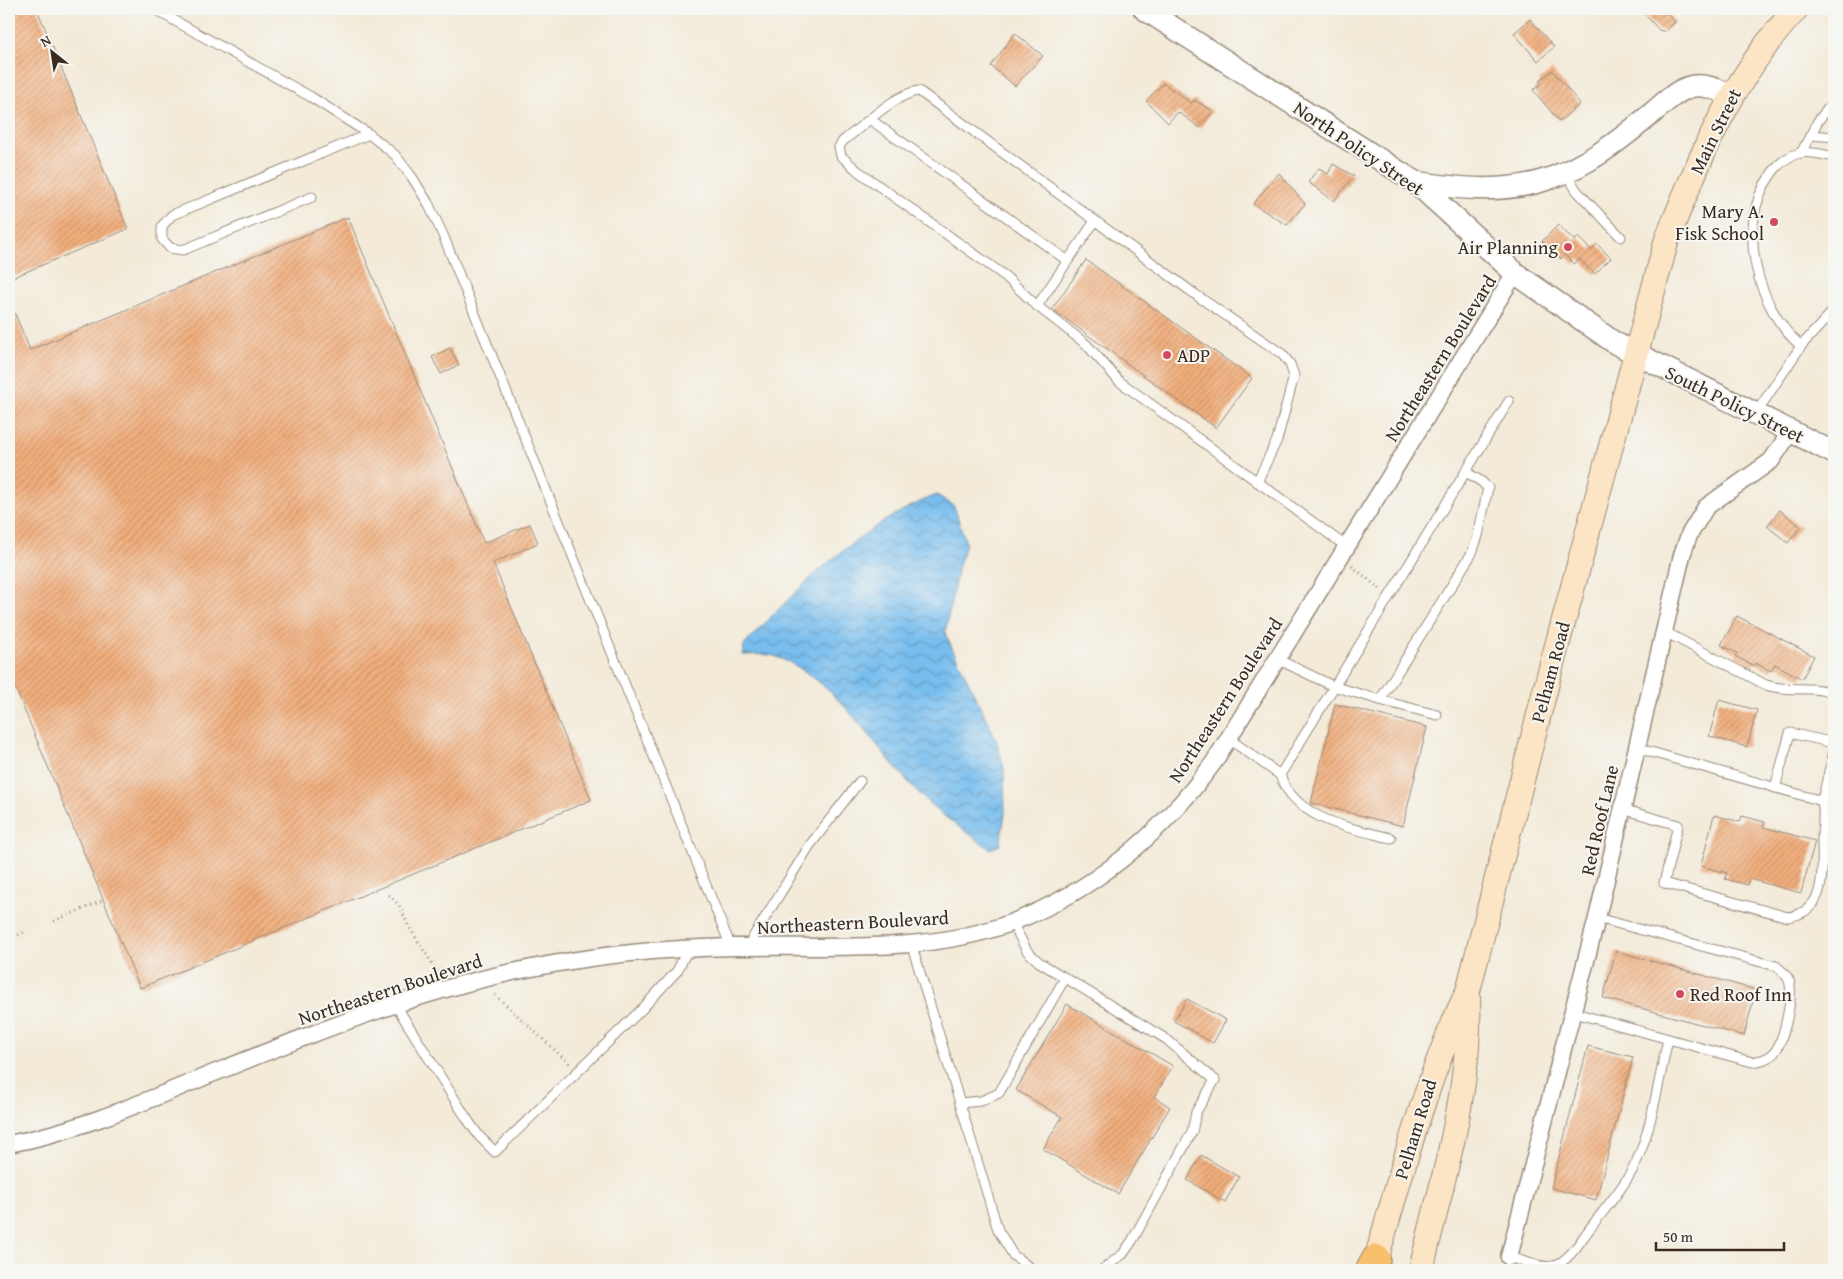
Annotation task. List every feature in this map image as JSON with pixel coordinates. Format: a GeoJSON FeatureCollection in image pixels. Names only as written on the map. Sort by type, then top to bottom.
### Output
{"type":"FeatureCollection","features":[{"type":"Feature","properties":{"kind":"main road","name":"Main Street"},"geometry":{"type":"LineString","coordinates":[[1636,354],[1668,239],[1689,183],[1731,95],[1772,35],[1796,9]]}},
{"type":"Feature","properties":{"kind":"main road","name":"Pelham Road"},"geometry":{"type":"LineString","coordinates":[[1373,1267],[1432,1076],[1447,1035],[1468,992],[1549,675],[1636,354]]}},
{"type":"Feature","properties":{"kind":"main road","name":"Pelham Road"},"geometry":{"type":"LineString","coordinates":[[1421,1270],[1465,1075],[1470,1035],[1468,992]]}},
{"type":"Feature","properties":{"kind":"street","name":"North Policy Street"},"geometry":{"type":"LineString","coordinates":[[1144,9],[1415,182],[1515,273],[1603,335],[1636,354]]}},
{"type":"Feature","properties":{"kind":"street"},"geometry":{"type":"LineString","coordinates":[[1415,182],[1451,187],[1490,189],[1534,183],[1566,172],[1605,150],[1688,87],[1708,87],[1731,95]]}},
{"type":"Feature","properties":{"kind":"street","name":"Northeastern Boulevard"},"geometry":{"type":"LineString","coordinates":[[9,1144],[34,1139],[84,1124],[284,1044],[395,1004],[483,978],[530,968],[607,956],[688,949],[910,943],[963,937],[1012,922],[1045,908],[1073,893],[1098,878],[1141,844],[1198,784],[1229,739],[1515,273]]}},
{"type":"Feature","properties":{"kind":"street","name":"South Policy Street"},"geometry":{"type":"LineString","coordinates":[[1636,354],[1834,453]]}},
{"type":"Feature","properties":{"kind":"street","name":"Red Roof Lane"},"geometry":{"type":"LineString","coordinates":[[1509,1256],[1597,918],[1682,555],[1706,507],[1771,461],[1791,431]]}},
{"type":"Feature","properties":{"kind":"lane"},"geometry":{"type":"LineString","coordinates":[[154,9],[311,96],[369,134],[395,155],[412,176],[428,202],[731,947]]}},
{"type":"Feature","properties":{"kind":"lane"},"geometry":{"type":"LineString","coordinates":[[1257,482],[1277,440],[1294,376],[1290,364],[1282,354],[1196,295],[919,91],[910,92],[900,98],[843,141],[839,147],[841,156],[879,187],[1006,276],[1037,306],[1086,344],[1119,381],[1257,482],[1347,547]]}},
{"type":"Feature","properties":{"kind":"lane"},"geometry":{"type":"LineString","coordinates":[[1801,153],[1818,121],[1834,100]]}},
{"type":"Feature","properties":{"kind":"lane"},"geometry":{"type":"LineString","coordinates":[[871,120],[1068,261]]}},
{"type":"Feature","properties":{"kind":"lane"},"geometry":{"type":"LineString","coordinates":[[312,197],[183,250],[170,248],[162,239],[162,226],[172,215],[369,134]]}},
{"type":"Feature","properties":{"kind":"lane"},"geometry":{"type":"LineString","coordinates":[[1812,135],[1834,137]]}},
{"type":"Feature","properties":{"kind":"lane"},"geometry":{"type":"LineString","coordinates":[[1801,346],[1781,323],[1758,279],[1754,235],[1755,206],[1763,186],[1776,168],[1790,156],[1801,153],[1834,157]]}},
{"type":"Feature","properties":{"kind":"lane"},"geometry":{"type":"LineString","coordinates":[[1566,172],[1577,192],[1621,237]]}},
{"type":"Feature","properties":{"kind":"lane"},"geometry":{"type":"LineString","coordinates":[[1037,306],[1096,221]]}},
{"type":"Feature","properties":{"kind":"lane"},"geometry":{"type":"LineString","coordinates":[[1756,414],[1801,346],[1834,310]]}},
{"type":"Feature","properties":{"kind":"lane"},"geometry":{"type":"LineString","coordinates":[[1280,775],[1509,401]]}},
{"type":"Feature","properties":{"kind":"lane"},"geometry":{"type":"LineString","coordinates":[[1380,700],[1456,580],[1478,536],[1488,488],[1466,472]]}},
{"type":"Feature","properties":{"kind":"lane"},"geometry":{"type":"LineString","coordinates":[[1665,632],[1766,685],[1780,690],[1816,687],[1834,694]]}},
{"type":"Feature","properties":{"kind":"lane"},"geometry":{"type":"LineString","coordinates":[[1277,660],[1333,686],[1437,715]]}},
{"type":"Feature","properties":{"kind":"lane"},"geometry":{"type":"LineString","coordinates":[[1775,788],[1790,733],[1834,743]]}},
{"type":"Feature","properties":{"kind":"lane"},"geometry":{"type":"LineString","coordinates":[[1229,739],[1280,775],[1285,788],[1291,795],[1316,815],[1352,829],[1390,838]]}},
{"type":"Feature","properties":{"kind":"lane"},"geometry":{"type":"LineString","coordinates":[[1636,748],[1822,801]]}},
{"type":"Feature","properties":{"kind":"lane"},"geometry":{"type":"LineString","coordinates":[[1622,809],[1678,825],[1664,883],[1788,917],[1799,915],[1809,910],[1816,902],[1823,869],[1822,841],[1825,814],[1822,801],[1834,751]]}},
{"type":"Feature","properties":{"kind":"lane"},"geometry":{"type":"LineString","coordinates":[[748,947],[810,845],[860,782]]}},
{"type":"Feature","properties":{"kind":"lane"},"geometry":{"type":"LineString","coordinates":[[1571,1012],[1742,1060],[1763,1060],[1773,1054],[1779,1044],[1790,992],[1789,981],[1776,966],[1597,918]]}},
{"type":"Feature","properties":{"kind":"lane"},"geometry":{"type":"LineString","coordinates":[[1012,922],[1022,943],[1032,956],[1166,1040],[1215,1080],[1196,1112],[1192,1132],[1132,1241],[1123,1254],[1102,1270]]}},
{"type":"Feature","properties":{"kind":"lane"},"geometry":{"type":"LineString","coordinates":[[910,943],[998,1230],[1013,1255],[1033,1270]]}},
{"type":"Feature","properties":{"kind":"lane"},"geometry":{"type":"LineString","coordinates":[[395,1004],[467,1119],[496,1152],[642,1009],[677,971],[688,949]]}},
{"type":"Feature","properties":{"kind":"lane"},"geometry":{"type":"LineString","coordinates":[[960,1103],[991,1098],[999,1093],[1065,978]]}},
{"type":"Feature","properties":{"kind":"lane"},"geometry":{"type":"LineString","coordinates":[[1509,1256],[1542,1266],[1552,1266],[1561,1262],[1572,1252],[1624,1184],[1633,1168],[1644,1139],[1668,1040]]}},
{"type":"Feature","properties":{"kind":"path"},"geometry":{"type":"LineString","coordinates":[[1352,566],[1365,579],[1390,596]]}},
{"type":"Feature","properties":{"kind":"path"},"geometry":{"type":"LineString","coordinates":[[389,895],[399,905],[409,928],[438,973]]}},
{"type":"Feature","properties":{"kind":"path"},"geometry":{"type":"LineString","coordinates":[[54,921],[104,900]]}},
{"type":"Feature","properties":{"kind":"path"},"geometry":{"type":"LineString","coordinates":[[9,939],[25,932]]}},
{"type":"Feature","properties":{"kind":"path"},"geometry":{"type":"LineString","coordinates":[[495,994],[560,1054]]}},
{"type":"Feature","properties":{"kind":"water"},"geometry":{"type":"Polygon","coordinates":[[[937,495],[954,506],[966,543],[957,572],[945,633],[996,739],[1004,768],[1005,814],[1000,845],[990,849],[929,803],[893,765],[840,702],[820,683],[800,668],[777,657],[743,655],[744,645],[786,602],[833,559],[858,539],[884,522],[910,507],[937,495]]]}},
{"type":"Feature","properties":{"kind":"building"},"geometry":{"type":"Polygon","coordinates":[[[9,9],[37,9],[128,229],[9,279],[9,9]]]}},
{"type":"Feature","properties":{"kind":"building"},"geometry":{"type":"Polygon","coordinates":[[[1640,9],[1664,9],[1675,22],[1664,32],[1660,31],[1640,9]]]}},
{"type":"Feature","properties":{"kind":"building"},"geometry":{"type":"Polygon","coordinates":[[[1530,19],[1554,47],[1538,61],[1514,33],[1530,19]]]}},
{"type":"Feature","properties":{"kind":"building"},"geometry":{"type":"Polygon","coordinates":[[[1015,33],[1043,56],[1015,86],[991,66],[1015,33]]]}},
{"type":"Feature","properties":{"kind":"building"},"geometry":{"type":"Polygon","coordinates":[[[1552,70],[1580,104],[1561,120],[1558,120],[1533,90],[1541,84],[1539,81],[1552,70]]]}},
{"type":"Feature","properties":{"kind":"building"},"geometry":{"type":"Polygon","coordinates":[[[1163,83],[1191,103],[1194,100],[1213,111],[1200,128],[1178,112],[1168,123],[1146,101],[1163,83]]]}},
{"type":"Feature","properties":{"kind":"building"},"geometry":{"type":"Polygon","coordinates":[[[1333,164],[1354,176],[1334,201],[1308,182],[1319,168],[1328,174],[1333,164]]]}},
{"type":"Feature","properties":{"kind":"building"},"geometry":{"type":"Polygon","coordinates":[[[1279,173],[1305,204],[1287,225],[1253,204],[1279,173]]]}},
{"type":"Feature","properties":{"kind":"building"},"geometry":{"type":"Polygon","coordinates":[[[348,217],[484,543],[530,524],[538,543],[493,563],[591,800],[140,988],[9,673],[9,299],[30,350],[348,217]]]}},
{"type":"Feature","properties":{"kind":"building","name":"Air Planning"},"geometry":{"type":"Polygon","coordinates":[[[1558,225],[1575,241],[1578,237],[1591,250],[1597,244],[1611,258],[1595,274],[1579,259],[1574,264],[1565,255],[1561,259],[1542,241],[1558,225]]]}},
{"type":"Feature","properties":{"kind":"building"},"geometry":{"type":"Polygon","coordinates":[[[1086,260],[1252,378],[1216,428],[1052,309],[1086,260]]]}},
{"type":"Feature","properties":{"kind":"building"},"geometry":{"type":"Polygon","coordinates":[[[450,348],[459,365],[441,374],[432,357],[450,348]]]}},
{"type":"Feature","properties":{"kind":"building"},"geometry":{"type":"Polygon","coordinates":[[[1780,510],[1801,527],[1788,543],[1767,526],[1780,510]]]}},
{"type":"Feature","properties":{"kind":"building"},"geometry":{"type":"Polygon","coordinates":[[[1737,616],[1814,656],[1802,679],[1775,664],[1771,671],[1755,663],[1754,666],[1735,656],[1737,653],[1721,645],[1737,616]]]}},
{"type":"Feature","properties":{"kind":"building"},"geometry":{"type":"Polygon","coordinates":[[[1719,700],[1757,710],[1747,747],[1709,736],[1719,700]]]}},
{"type":"Feature","properties":{"kind":"building"},"geometry":{"type":"Polygon","coordinates":[[[1335,704],[1427,727],[1403,826],[1311,803],[1335,704]]]}},
{"type":"Feature","properties":{"kind":"building"},"geometry":{"type":"Polygon","coordinates":[[[1714,815],[1740,822],[1742,816],[1765,822],[1763,827],[1815,841],[1801,893],[1749,879],[1748,885],[1725,879],[1727,873],[1701,866],[1714,815]]]}},
{"type":"Feature","properties":{"kind":"building","name":"Red Roof Inn"},"geometry":{"type":"Polygon","coordinates":[[[1616,951],[1756,990],[1744,1036],[1603,998],[1616,951]]]}},
{"type":"Feature","properties":{"kind":"building"},"geometry":{"type":"Polygon","coordinates":[[[1187,999],[1226,1020],[1213,1043],[1174,1021],[1187,999]]]}},
{"type":"Feature","properties":{"kind":"building"},"geometry":{"type":"Polygon","coordinates":[[[1067,1004],[1173,1066],[1154,1097],[1170,1107],[1118,1194],[1043,1149],[1062,1117],[1016,1090],[1067,1004]]]}},
{"type":"Feature","properties":{"kind":"building"},"geometry":{"type":"Polygon","coordinates":[[[1588,1046],[1633,1057],[1596,1200],[1551,1188],[1588,1046]]]}},
{"type":"Feature","properties":{"kind":"building"},"geometry":{"type":"Polygon","coordinates":[[[1201,1155],[1239,1177],[1225,1202],[1187,1180],[1201,1155]]]}},
{"type":"Feature","properties":{"kind":"place","name":"Mary A. Fisk School"},"geometry":{"type":"Point","coordinates":[1774,222]}},
{"type":"Feature","properties":{"kind":"place","name":"Air Planning"},"geometry":{"type":"Point","coordinates":[1568,247]}},
{"type":"Feature","properties":{"kind":"place","name":"ADP"},"geometry":{"type":"Point","coordinates":[1167,355]}},
{"type":"Feature","properties":{"kind":"place","name":"Red Roof Inn"},"geometry":{"type":"Point","coordinates":[1680,994]}}]}
